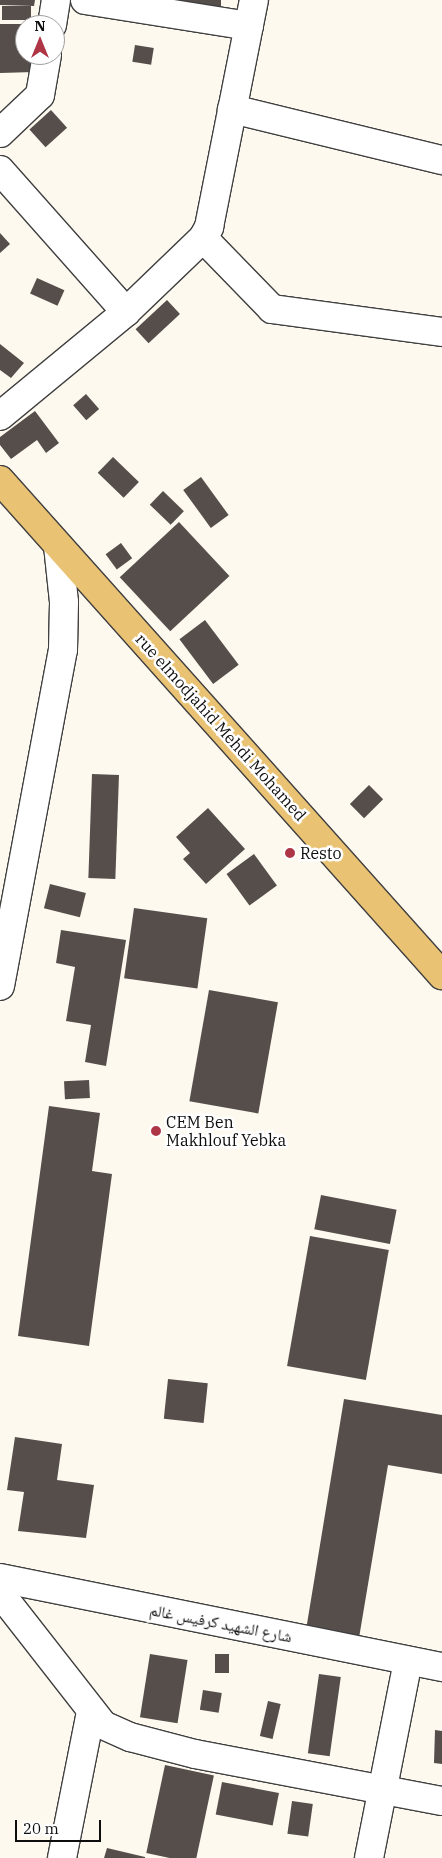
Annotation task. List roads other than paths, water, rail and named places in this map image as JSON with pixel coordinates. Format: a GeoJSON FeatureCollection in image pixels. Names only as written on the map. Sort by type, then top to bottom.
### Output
{"type":"FeatureCollection","features":[{"type":"Feature","properties":{"kind":"main road","name":"rue elmodjahid Mehdi Mohamed"},"geometry":{"type":"LineString","coordinates":[[0,480],[442,975]]}},
{"type":"Feature","properties":{"kind":"street"},"geometry":{"type":"LineString","coordinates":[[54,15],[56,0]]}},
{"type":"Feature","properties":{"kind":"street"},"geometry":{"type":"LineString","coordinates":[[85,0],[249,26]]}},
{"type":"Feature","properties":{"kind":"street"},"geometry":{"type":"LineString","coordinates":[[0,416],[126,312],[203,238],[210,227],[254,0]]}},
{"type":"Feature","properties":{"kind":"street"},"geometry":{"type":"LineString","coordinates":[[0,133],[40,95],[45,65]]}},
{"type":"Feature","properties":{"kind":"street"},"geometry":{"type":"LineString","coordinates":[[232,109],[442,160]]}},
{"type":"Feature","properties":{"kind":"street"},"geometry":{"type":"LineString","coordinates":[[0,170],[126,312]]}},
{"type":"Feature","properties":{"kind":"street"},"geometry":{"type":"LineString","coordinates":[[203,238],[272,309],[442,332]]}},
{"type":"Feature","properties":{"kind":"street"},"geometry":{"type":"LineString","coordinates":[[0,986],[63,650],[64,602],[58,546]]}},
{"type":"Feature","properties":{"kind":"street","name":"شارع الشهيد كرفيس غالم"},"geometry":{"type":"LineString","coordinates":[[0,1578],[442,1667]]}},
{"type":"Feature","properties":{"kind":"street"},"geometry":{"type":"LineString","coordinates":[[0,1593],[103,1725],[130,1737],[195,1754],[442,1801]]}},
{"type":"Feature","properties":{"kind":"street"},"geometry":{"type":"LineString","coordinates":[[369,1858],[408,1661]]}},
{"type":"Feature","properties":{"kind":"street"},"geometry":{"type":"LineString","coordinates":[[62,1858],[91,1711]]}},
{"type":"Feature","properties":{"kind":"place","name":"Resto"},"geometry":{"type":"Point","coordinates":[290,853]}},
{"type":"Feature","properties":{"kind":"place","name":"CEM Ben Makhlouf Yebka"},"geometry":{"type":"Point","coordinates":[156,1131]}}]}
